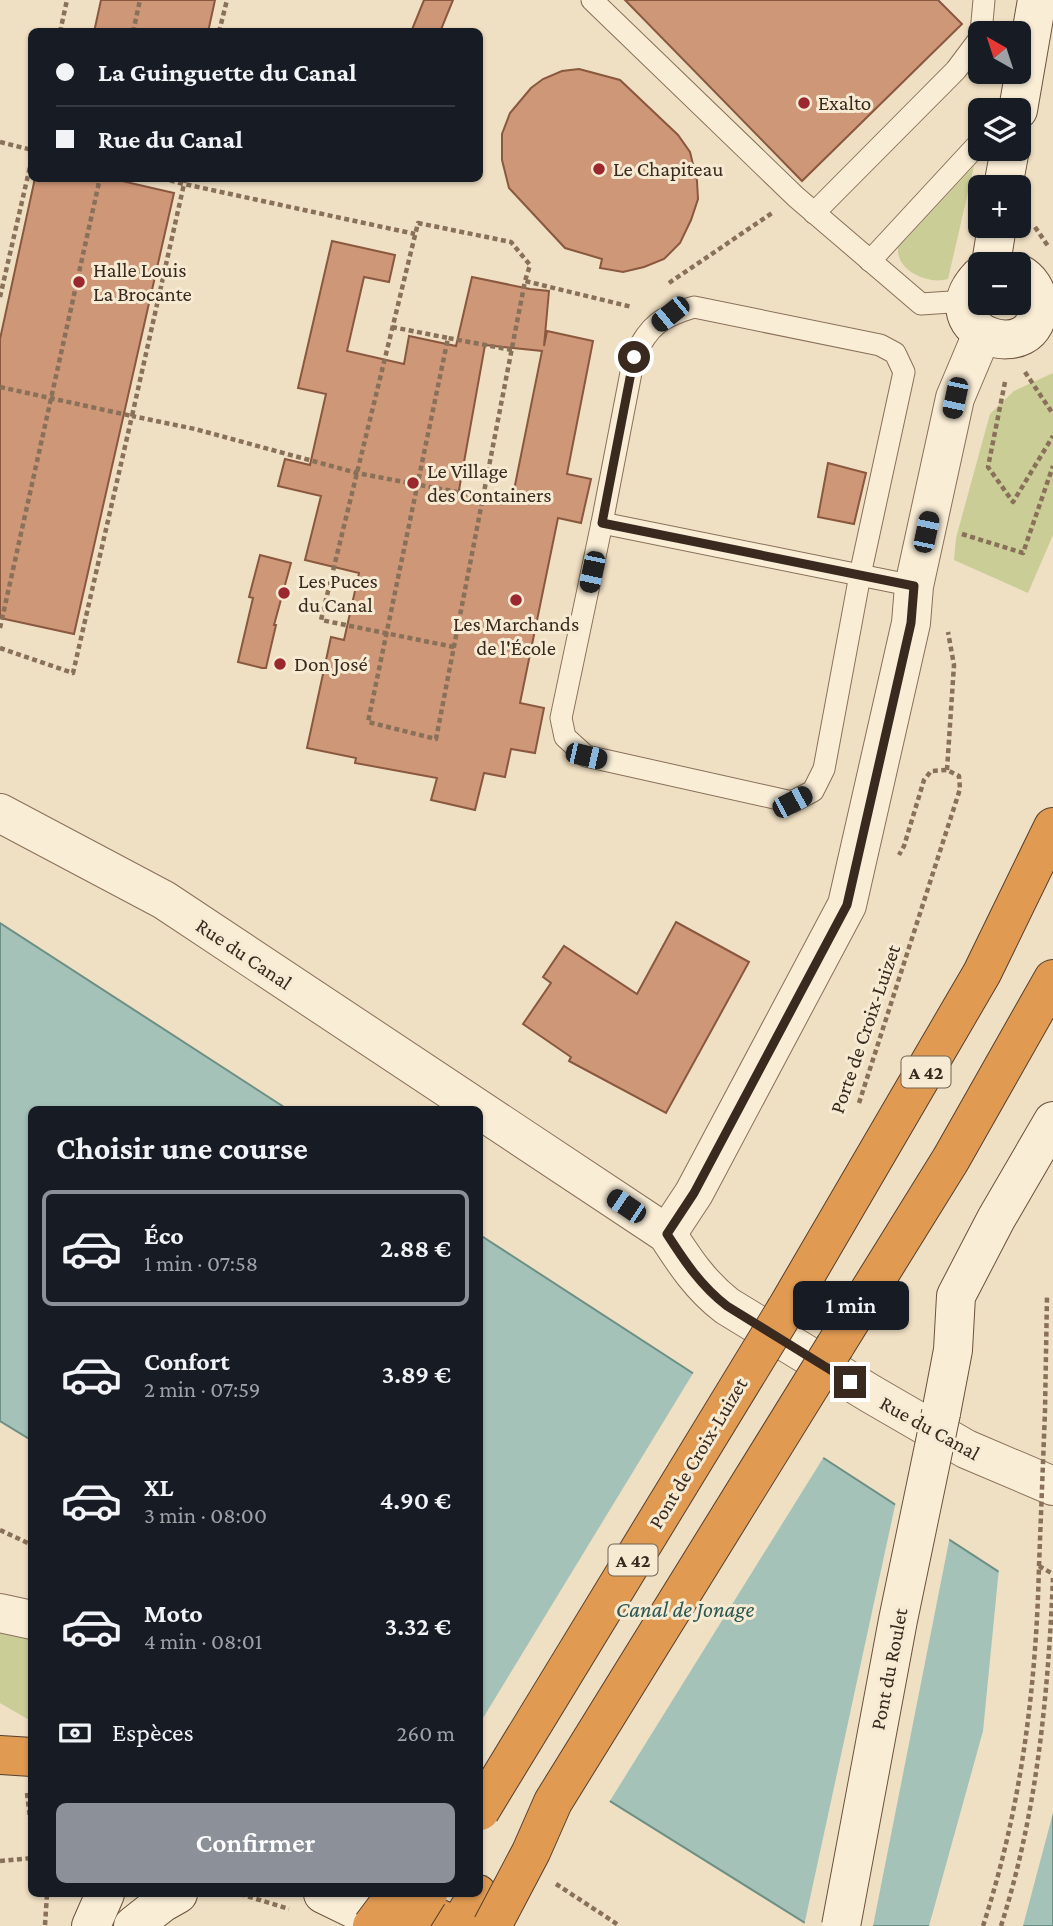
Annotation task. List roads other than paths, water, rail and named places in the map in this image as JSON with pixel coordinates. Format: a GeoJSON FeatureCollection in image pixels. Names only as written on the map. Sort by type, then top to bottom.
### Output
{"type":"FeatureCollection","features":[{"type":"Feature","properties":{"kind":"highway","name":"Pont de Croix-Luizet"},"geometry":{"type":"LineString","coordinates":[[483,1806],[786,1309],[982,974],[1053,827]]}},
{"type":"Feature","properties":{"kind":"highway","name":"A 42"},"geometry":{"type":"LineString","coordinates":[[553,1802],[951,1159],[1053,979]]}},
{"type":"Feature","properties":{"kind":"highway"},"geometry":{"type":"LineString","coordinates":[[0,1755],[28,1757]]}},
{"type":"Feature","properties":{"kind":"highway"},"geometry":{"type":"LineString","coordinates":[[483,1886],[513,1837],[553,1802]]}},
{"type":"Feature","properties":{"kind":"highway"},"geometry":{"type":"LineString","coordinates":[[492,1926],[531,1852],[553,1802]]}},
{"type":"Feature","properties":{"kind":"highway"},"geometry":{"type":"LineString","coordinates":[[393,1897],[456,1926],[476,1897]]}},
{"type":"Feature","properties":{"kind":"highway"},"geometry":{"type":"LineString","coordinates":[[372,1926],[394,1897]]}},
{"type":"Feature","properties":{"kind":"highway"},"geometry":{"type":"LineString","coordinates":[[408,1926],[426,1897]]}},
{"type":"Feature","properties":{"kind":"street"},"geometry":{"type":"LineString","coordinates":[[1017,98],[1037,0]]}},
{"type":"Feature","properties":{"kind":"street"},"geometry":{"type":"LineString","coordinates":[[981,315],[993,340],[1017,337],[1027,331],[1046,311],[1031,283]]}},
{"type":"Feature","properties":{"kind":"street"},"geometry":{"type":"LineString","coordinates":[[667,1234],[694,1193],[847,905],[974,315]]}},
{"type":"Feature","properties":{"kind":"street","name":"Rue du Canal"},"geometry":{"type":"LineString","coordinates":[[0,813],[164,901],[474,1106]]}},
{"type":"Feature","properties":{"kind":"street","name":"Rue du Canal"},"geometry":{"type":"LineString","coordinates":[[483,1112],[667,1234],[696,1278],[727,1306],[966,1449],[1053,1486]]}},
{"type":"Feature","properties":{"kind":"street","name":"Pont du Roulet"},"geometry":{"type":"LineString","coordinates":[[841,1926],[898,1620],[942,1413],[953,1350],[956,1296],[996,1219],[1053,1121]]}},
{"type":"Feature","properties":{"kind":"street"},"geometry":{"type":"LineString","coordinates":[[0,1613],[28,1619]]}},
{"type":"Feature","properties":{"kind":"street"},"geometry":{"type":"LineString","coordinates":[[91,1926],[103,1897]]}},
{"type":"Feature","properties":{"kind":"street"},"geometry":{"type":"LineString","coordinates":[[133,1926],[173,1897]]}},
{"type":"Feature","properties":{"kind":"street"},"geometry":{"type":"LineString","coordinates":[[329,1897],[389,1926]]}},
{"type":"Feature","properties":{"kind":"lane"},"geometry":{"type":"LineString","coordinates":[[592,0],[796,197],[921,304],[968,304]]}},
{"type":"Feature","properties":{"kind":"lane"},"geometry":{"type":"LineString","coordinates":[[982,21],[985,0]]}},
{"type":"Feature","properties":{"kind":"lane"},"geometry":{"type":"LineString","coordinates":[[814,213],[956,70],[968,52]]}},
{"type":"Feature","properties":{"kind":"lane"},"geometry":{"type":"LineString","coordinates":[[870,261],[968,155]]}},
{"type":"Feature","properties":{"kind":"lane"},"geometry":{"type":"LineString","coordinates":[[694,307],[880,345],[895,353],[904,372],[860,575],[824,769],[813,791],[792,802],[586,756],[565,737],[561,718],[634,357],[645,334],[670,314],[694,307]]}},
{"type":"Feature","properties":{"kind":"lane"},"geometry":{"type":"LineString","coordinates":[[602,523],[860,575],[913,604]]}},
{"type":"Feature","properties":{"kind":"water"},"geometry":{"type":"Polygon","coordinates":[[[0,923],[282,1106],[28,1106],[28,1438],[0,1421],[0,923]]]}},
{"type":"Feature","properties":{"kind":"water","name":"Canal de Jonage"},"geometry":{"type":"Polygon","coordinates":[[[483,1237],[1053,1607],[1053,1926],[810,1926],[483,1722],[483,1237]]]}},
{"type":"Feature","properties":{"kind":"place","name":"Exalto"},"geometry":{"type":"Point","coordinates":[804,103]}},
{"type":"Feature","properties":{"kind":"place","name":"Le Chapiteau"},"geometry":{"type":"Point","coordinates":[599,169]}},
{"type":"Feature","properties":{"kind":"place","name":"Halle Louis La Brocante"},"geometry":{"type":"Point","coordinates":[79,282]}},
{"type":"Feature","properties":{"kind":"place","name":"Le Village des Containers"},"geometry":{"type":"Point","coordinates":[413,483]}},
{"type":"Feature","properties":{"kind":"place","name":"Les Puces du Canal"},"geometry":{"type":"Point","coordinates":[284,593]}},
{"type":"Feature","properties":{"kind":"place","name":"Les Marchands de l'École"},"geometry":{"type":"Point","coordinates":[516,600]}},
{"type":"Feature","properties":{"kind":"place","name":"Don José"},"geometry":{"type":"Point","coordinates":[280,664]}}]}
